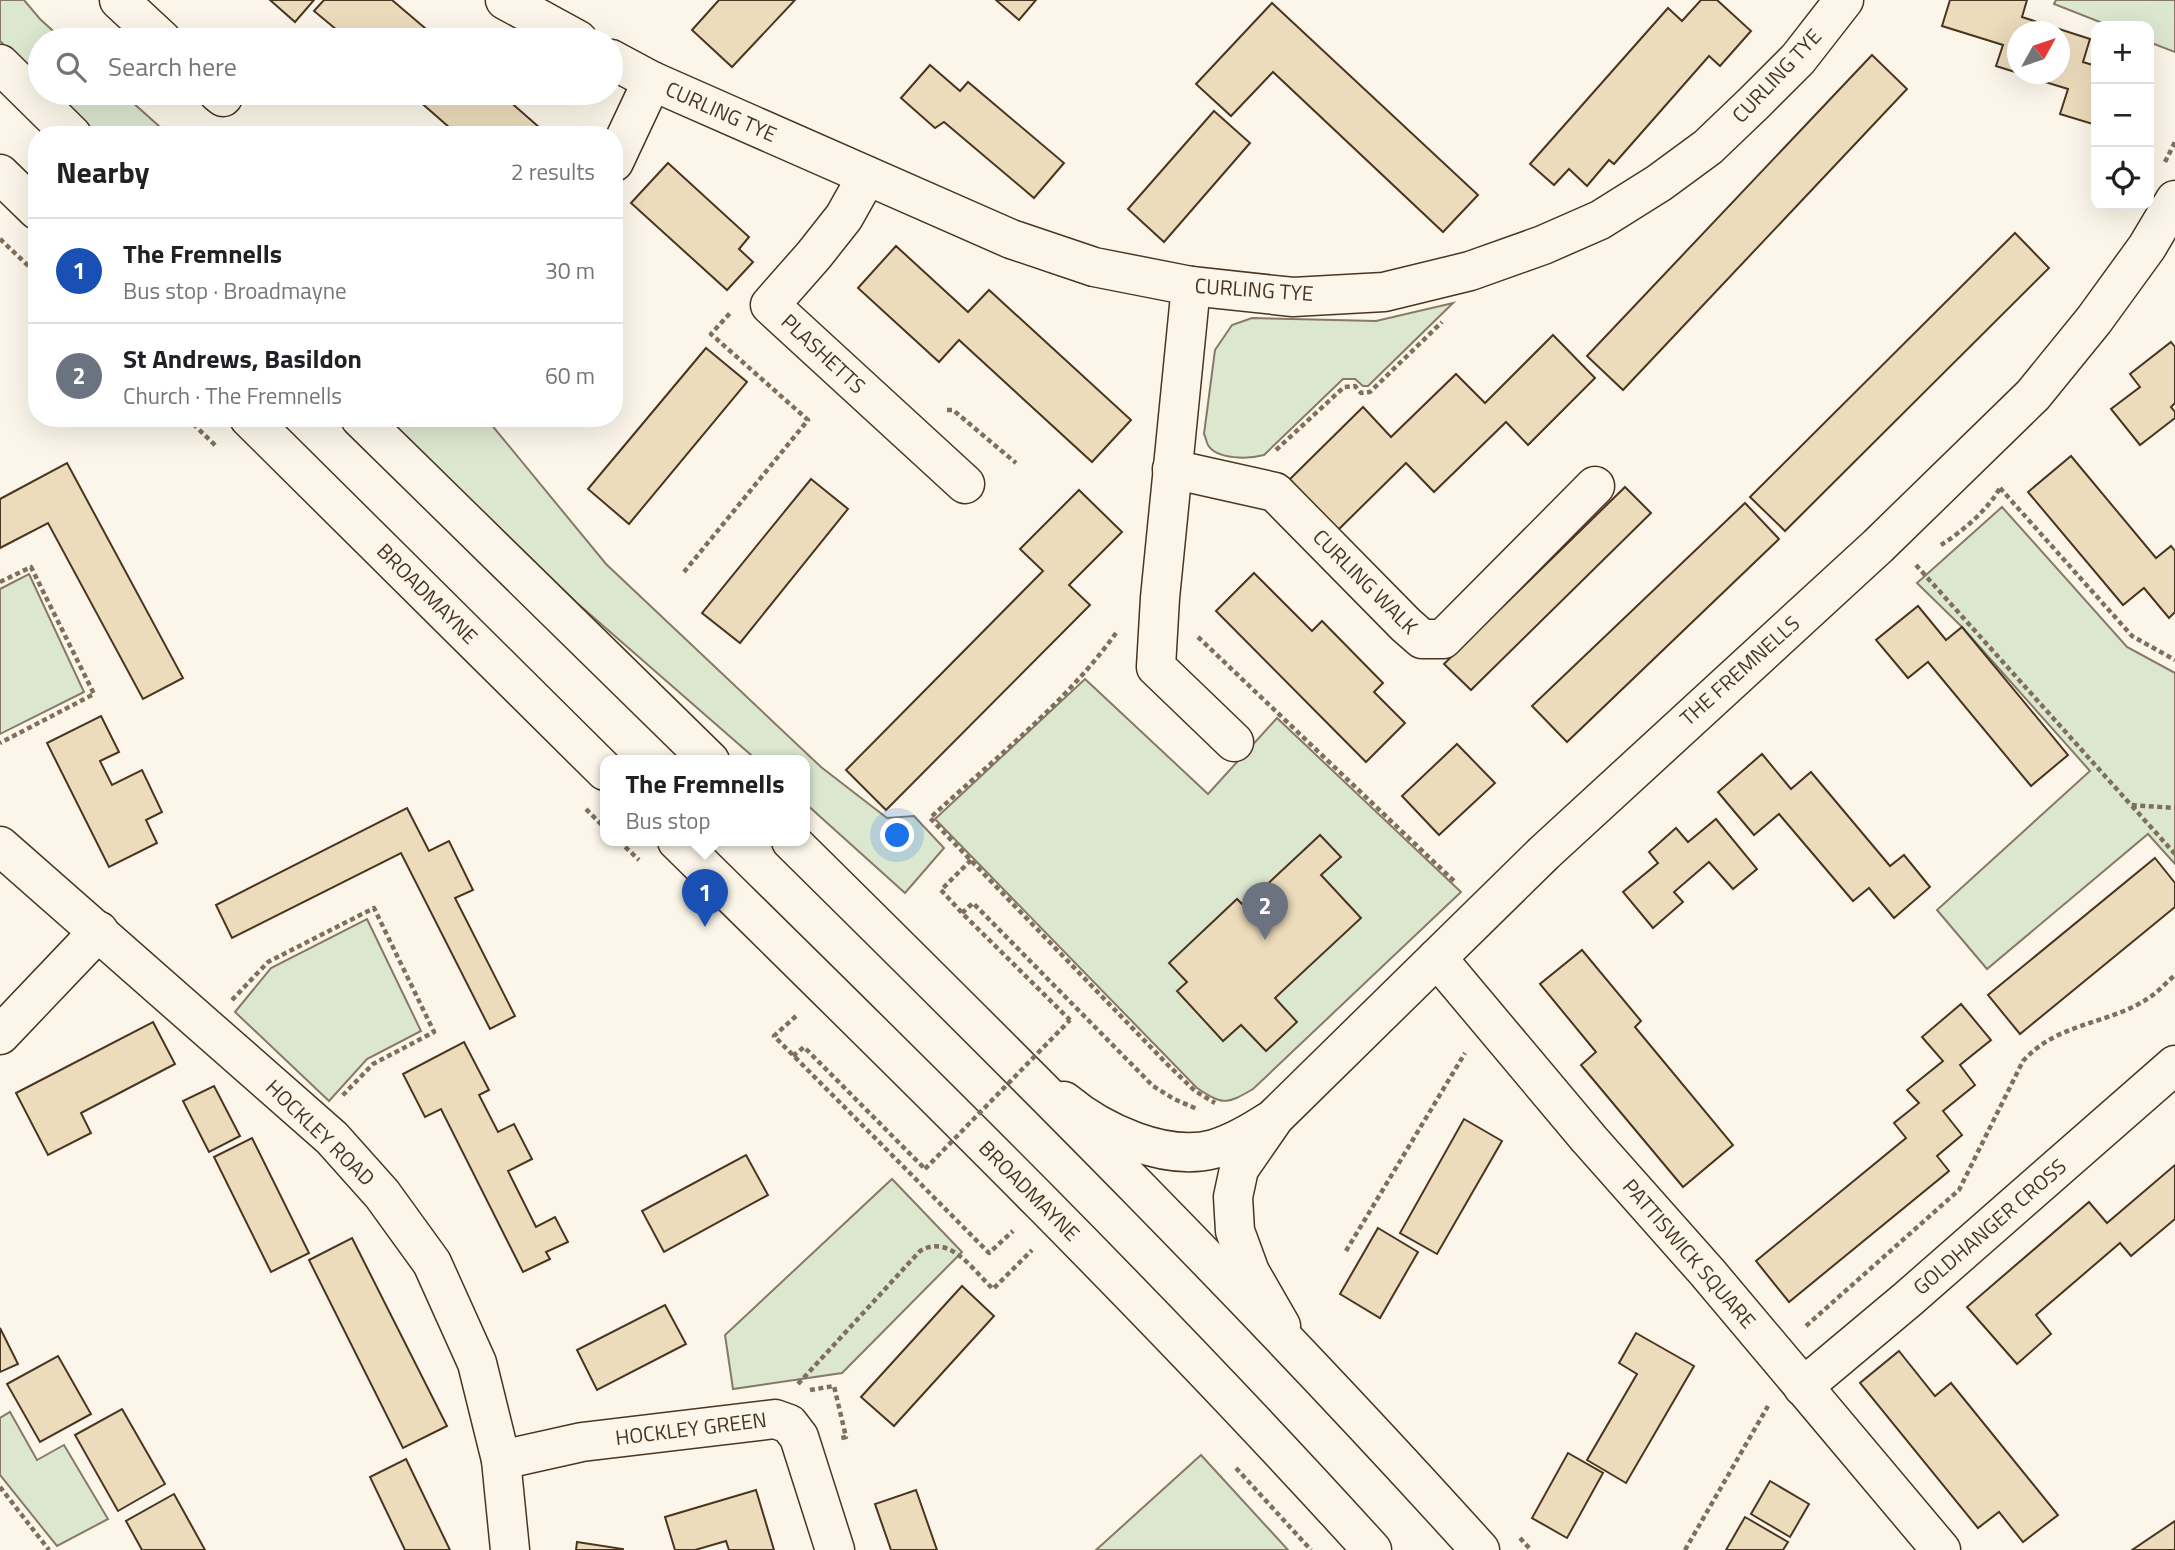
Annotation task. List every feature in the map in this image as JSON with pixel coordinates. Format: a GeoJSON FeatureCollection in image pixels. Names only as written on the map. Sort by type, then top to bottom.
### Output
{"type":"FeatureCollection","features":[{"type":"Feature","properties":{"kind":"street"},"geometry":{"type":"LineString","coordinates":[[119,0],[149,28]]}},
{"type":"Feature","properties":{"kind":"street"},"geometry":{"type":"LineString","coordinates":[[505,0],[556,28]]}},
{"type":"Feature","properties":{"kind":"street","name":"CURLING TYE"},"geometry":{"type":"LineString","coordinates":[[623,65],[652,81],[1011,239],[1094,267],[1191,286],[1293,297],[1384,292],[1470,271],[1600,220],[1659,183],[1708,147],[1798,59],[1844,0]]}},
{"type":"Feature","properties":{"kind":"street"},"geometry":{"type":"LineString","coordinates":[[0,64],[28,92]]}},
{"type":"Feature","properties":{"kind":"street"},"geometry":{"type":"LineString","coordinates":[[623,143],[652,81]]}},
{"type":"Feature","properties":{"kind":"street"},"geometry":{"type":"LineString","coordinates":[[42,105],[63,126]]}},
{"type":"Feature","properties":{"kind":"street"},"geometry":{"type":"LineString","coordinates":[[0,174],[28,201]]}},
{"type":"Feature","properties":{"kind":"street","name":"PLASHETTS"},"geometry":{"type":"LineString","coordinates":[[867,176],[844,218],[770,304],[965,484]]}},
{"type":"Feature","properties":{"kind":"street","name":"THE FREMNELLS"},"geometry":{"type":"LineString","coordinates":[[1293,1347],[1250,1272],[1235,1231],[1233,1196],[1240,1169],[1275,1117],[1544,853],[1878,546],[2033,395],[2094,320],[2147,247],[2175,200]]}},
{"type":"Feature","properties":{"kind":"street"},"geometry":{"type":"LineString","coordinates":[[1191,286],[1172,469],[1156,667],[1234,743]]}},
{"type":"Feature","properties":{"kind":"street","name":"BROADMAYNE"},"geometry":{"type":"LineString","coordinates":[[258,427],[600,766]]}},
{"type":"Feature","properties":{"kind":"street"},"geometry":{"type":"LineString","coordinates":[[369,427],[703,755]]}},
{"type":"Feature","properties":{"kind":"street","name":"CURLING WALK"},"geometry":{"type":"LineString","coordinates":[[1172,469],[1275,492],[1422,639],[1443,639],[1595,486]]}},
{"type":"Feature","properties":{"kind":"street","name":"HOCKLEY ROAD"},"geometry":{"type":"LineString","coordinates":[[0,846],[332,1138],[383,1194],[432,1263],[477,1363],[501,1460],[510,1550]]}},
{"type":"Feature","properties":{"kind":"street","name":"BROADMAYNE"},"geometry":{"type":"LineString","coordinates":[[682,846],[1060,1221],[1297,1467],[1373,1550]]}},
{"type":"Feature","properties":{"kind":"street"},"geometry":{"type":"LineString","coordinates":[[796,846],[1009,1057],[1293,1347],[1480,1550]]}},
{"type":"Feature","properties":{"kind":"street"},"geometry":{"type":"LineString","coordinates":[[0,1035],[99,931]]}},
{"type":"Feature","properties":{"kind":"street","name":"PATTISWICK SQUARE"},"geometry":{"type":"LineString","coordinates":[[1437,958],[1589,1139],[1707,1272],[1787,1394],[1941,1550]]}},
{"type":"Feature","properties":{"kind":"street","name":"THE FREMNELLS"},"geometry":{"type":"LineString","coordinates":[[1009,1057],[1069,1105],[1102,1126],[1124,1139],[1157,1147],[1187,1152],[1213,1149],[1242,1138],[1275,1117]]}},
{"type":"Feature","properties":{"kind":"street","name":"GOLDHANGER CROSS"},"geometry":{"type":"LineString","coordinates":[[1787,1394],[1909,1299],[2175,1065]]}},
{"type":"Feature","properties":{"kind":"street","name":"HOCKLEY GREEN"},"geometry":{"type":"LineString","coordinates":[[501,1460],[582,1442],[775,1419],[789,1424],[799,1437],[835,1550]]}},
{"type":"Feature","properties":{"kind":"path"},"geometry":{"type":"LineString","coordinates":[[0,239],[28,265]]}},
{"type":"Feature","properties":{"kind":"path"},"geometry":{"type":"LineString","coordinates":[[1273,453],[1343,387],[1354,386],[1361,393],[1370,392],[1444,319]]}},
{"type":"Feature","properties":{"kind":"path"},"geometry":{"type":"LineString","coordinates":[[942,410],[953,410],[1016,463]]}},
{"type":"Feature","properties":{"kind":"path"},"geometry":{"type":"LineString","coordinates":[[1932,550],[1951,538],[1995,498],[2006,477]]}},
{"type":"Feature","properties":{"kind":"path"},"geometry":{"type":"LineString","coordinates":[[2000,488],[2132,636],[2175,660]]}},
{"type":"Feature","properties":{"kind":"path"},"geometry":{"type":"LineString","coordinates":[[1923,556],[1913,562],[2175,854]]}},
{"type":"Feature","properties":{"kind":"path"},"geometry":{"type":"LineString","coordinates":[[0,582],[31,567],[93,694],[0,743]]}},
{"type":"Feature","properties":{"kind":"path"},"geometry":{"type":"LineString","coordinates":[[1119,629],[1095,663],[930,818],[1167,1064],[1195,1091],[1223,1106],[1209,1111]]}},
{"type":"Feature","properties":{"kind":"path"},"geometry":{"type":"LineString","coordinates":[[1192,630],[1204,645],[1457,884]]}},
{"type":"Feature","properties":{"kind":"path"},"geometry":{"type":"LineString","coordinates":[[2131,805],[2175,808]]}},
{"type":"Feature","properties":{"kind":"path"},"geometry":{"type":"LineString","coordinates":[[793,1056],[804,1047],[925,1169],[1070,1020],[941,890],[971,860]]}},
{"type":"Feature","properties":{"kind":"path"},"geometry":{"type":"LineString","coordinates":[[962,913],[973,903],[1153,1086],[1182,1104],[1200,1109]]}},
{"type":"Feature","properties":{"kind":"path"},"geometry":{"type":"LineString","coordinates":[[225,1008],[268,962],[374,908],[434,1032],[373,1064],[339,1100]]}},
{"type":"Feature","properties":{"kind":"path"},"geometry":{"type":"LineString","coordinates":[[1800,1331],[1959,1190],[2023,1061],[2037,1046],[2055,1036],[2149,998],[2175,975]]}},
{"type":"Feature","properties":{"kind":"path"},"geometry":{"type":"LineString","coordinates":[[796,1016],[774,1037],[989,1252],[1014,1230]]}},
{"type":"Feature","properties":{"kind":"path"},"geometry":{"type":"LineString","coordinates":[[1346,1251],[1469,1046]]}},
{"type":"Feature","properties":{"kind":"path"},"geometry":{"type":"LineString","coordinates":[[790,1392],[920,1251],[929,1245],[950,1248],[993,1289],[1033,1250]]}},
{"type":"Feature","properties":{"kind":"path"},"geometry":{"type":"LineString","coordinates":[[801,1391],[835,1386],[846,1437],[833,1440]]}},
{"type":"Feature","properties":{"kind":"path"},"geometry":{"type":"LineString","coordinates":[[1685,1550],[1787,1394]]}},
{"type":"Feature","properties":{"kind":"path"},"geometry":{"type":"LineString","coordinates":[[0,1487],[49,1550]]}},
{"type":"Feature","properties":{"kind":"path"},"geometry":{"type":"LineString","coordinates":[[1513,1530],[1531,1550]]}},
{"type":"Feature","properties":{"kind":"green space"},"geometry":{"type":"Polygon","coordinates":[[[0,0],[24,0],[50,28],[28,28],[28,68],[0,41],[0,0]]]}},
{"type":"Feature","properties":{"kind":"green space"},"geometry":{"type":"Polygon","coordinates":[[[2056,0],[2175,0],[2175,52],[2154,44],[2154,21],[2097,21],[2054,4],[2056,0]]]}},
{"type":"Feature","properties":{"kind":"green space"},"geometry":{"type":"Polygon","coordinates":[[[65,105],[135,105],[159,126],[86,126],[65,105]]]}},
{"type":"Feature","properties":{"kind":"green space"},"geometry":{"type":"Polygon","coordinates":[[[1453,303],[1368,386],[1363,386],[1355,379],[1343,379],[1264,455],[1242,458],[1226,456],[1212,450],[1208,444],[1204,434],[1215,350],[1232,325],[1252,318],[1376,321],[1453,303]]]}},
{"type":"Feature","properties":{"kind":"green space"},"geometry":{"type":"Polygon","coordinates":[[[395,427],[493,427],[606,564],[808,755],[751,755],[577,603],[395,427]]]}},
{"type":"Feature","properties":{"kind":"green space"},"geometry":{"type":"Polygon","coordinates":[[[2002,507],[2127,647],[2175,673],[2175,864],[2148,834],[1987,969],[1937,910],[2090,771],[1962,627],[1917,583],[2002,507]]]}},
{"type":"Feature","properties":{"kind":"green space"},"geometry":{"type":"Polygon","coordinates":[[[29,574],[84,692],[0,734],[0,589],[29,574]]]}},
{"type":"Feature","properties":{"kind":"green space"},"geometry":{"type":"Polygon","coordinates":[[[1085,679],[1208,794],[1277,718],[1461,892],[1253,1089],[1237,1098],[1219,1100],[1197,1088],[935,819],[1085,679]]]}},
{"type":"Feature","properties":{"kind":"green space"},"geometry":{"type":"Polygon","coordinates":[[[810,757],[887,818],[914,816],[944,848],[905,893],[810,808],[810,757]]]}},
{"type":"Feature","properties":{"kind":"green space"},"geometry":{"type":"Polygon","coordinates":[[[367,919],[421,1031],[367,1059],[329,1101],[235,1012],[271,968],[367,919]]]}},
{"type":"Feature","properties":{"kind":"green space"},"geometry":{"type":"Polygon","coordinates":[[[892,1179],[962,1252],[842,1373],[733,1389],[725,1335],[892,1179]]]}},
{"type":"Feature","properties":{"kind":"green space"},"geometry":{"type":"Polygon","coordinates":[[[10,1412],[37,1460],[64,1445],[108,1519],[57,1546],[0,1475],[0,1418],[10,1412]]]}},
{"type":"Feature","properties":{"kind":"green space"},"geometry":{"type":"Polygon","coordinates":[[[1201,1455],[1288,1550],[1096,1550],[1201,1455]]]}},
{"type":"Feature","properties":{"kind":"building"},"geometry":{"type":"Polygon","coordinates":[[[270,0],[314,0],[295,22],[270,0]]]}},
{"type":"Feature","properties":{"kind":"building"},"geometry":{"type":"Polygon","coordinates":[[[324,0],[392,0],[425,28],[335,28],[314,11],[324,0]]]}},
{"type":"Feature","properties":{"kind":"building"},"geometry":{"type":"Polygon","coordinates":[[[719,0],[795,0],[732,67],[692,30],[719,0]]]}},
{"type":"Feature","properties":{"kind":"building"},"geometry":{"type":"Polygon","coordinates":[[[996,0],[1036,0],[1019,20],[996,0]]]}},
{"type":"Feature","properties":{"kind":"building"},"geometry":{"type":"Polygon","coordinates":[[[1701,0],[1717,0],[1751,31],[1720,66],[1709,56],[1614,164],[1609,160],[1587,186],[1569,169],[1554,185],[1530,164],[1668,8],[1682,21],[1701,0]]]}},
{"type":"Feature","properties":{"kind":"building"},"geometry":{"type":"Polygon","coordinates":[[[1950,0],[2027,0],[2022,17],[2034,21],[2007,21],[2007,70],[1996,66],[2003,45],[1942,26],[1950,0]]]}},
{"type":"Feature","properties":{"kind":"building"},"geometry":{"type":"Polygon","coordinates":[[[1272,3],[1478,195],[1443,232],[1273,72],[1231,116],[1196,84],[1272,3]]]}},
{"type":"Feature","properties":{"kind":"building"},"geometry":{"type":"Polygon","coordinates":[[[2070,33],[2090,39],[2083,62],[2091,64],[2091,123],[2060,114],[2068,89],[2052,84],[2070,84],[2070,33]]]}},
{"type":"Feature","properties":{"kind":"building"},"geometry":{"type":"Polygon","coordinates":[[[1872,55],[1907,89],[1623,390],[1587,356],[1872,55]]]}},
{"type":"Feature","properties":{"kind":"building"},"geometry":{"type":"Polygon","coordinates":[[[930,65],[960,91],[968,82],[1064,163],[1034,198],[944,122],[935,128],[901,98],[930,65]]]}},
{"type":"Feature","properties":{"kind":"building"},"geometry":{"type":"Polygon","coordinates":[[[424,105],[514,105],[538,126],[448,126],[424,105]]]}},
{"type":"Feature","properties":{"kind":"building"},"geometry":{"type":"Polygon","coordinates":[[[1214,111],[1250,143],[1164,242],[1128,209],[1214,111]]]}},
{"type":"Feature","properties":{"kind":"building"},"geometry":{"type":"Polygon","coordinates":[[[668,163],[749,237],[739,249],[753,262],[727,290],[631,203],[668,163]]]}},
{"type":"Feature","properties":{"kind":"building"},"geometry":{"type":"Polygon","coordinates":[[[2015,233],[2049,268],[1785,531],[1750,497],[2015,233]]]}},
{"type":"Feature","properties":{"kind":"building"},"geometry":{"type":"Polygon","coordinates":[[[896,246],[968,312],[989,290],[1131,420],[1092,462],[959,340],[939,362],[858,288],[896,246]]]}},
{"type":"Feature","properties":{"kind":"building"},"geometry":{"type":"Polygon","coordinates":[[[1553,335],[1595,378],[1528,445],[1506,422],[1434,492],[1406,463],[1335,533],[1286,483],[1363,407],[1391,437],[1456,374],[1485,403],[1553,335]]]}},
{"type":"Feature","properties":{"kind":"building"},"geometry":{"type":"Polygon","coordinates":[[[2171,342],[2175,347],[2175,403],[2171,407],[2175,418],[2140,445],[2111,409],[2140,387],[2130,374],[2171,342]]]}},
{"type":"Feature","properties":{"kind":"building"},"geometry":{"type":"Polygon","coordinates":[[[706,348],[747,382],[629,524],[588,489],[706,348]]]}},
{"type":"Feature","properties":{"kind":"building"},"geometry":{"type":"Polygon","coordinates":[[[2071,456],[2156,558],[2171,546],[2175,551],[2175,612],[2169,618],[2144,588],[2123,605],[2028,492],[2071,456]]]}},
{"type":"Feature","properties":{"kind":"building"},"geometry":{"type":"Polygon","coordinates":[[[67,463],[183,678],[143,699],[48,523],[0,548],[0,499],[67,463]]]}},
{"type":"Feature","properties":{"kind":"building"},"geometry":{"type":"Polygon","coordinates":[[[811,479],[848,509],[740,643],[702,613],[811,479]]]}},
{"type":"Feature","properties":{"kind":"building"},"geometry":{"type":"Polygon","coordinates":[[[1625,487],[1651,513],[1471,690],[1444,664],[1625,487]]]}},
{"type":"Feature","properties":{"kind":"building"},"geometry":{"type":"Polygon","coordinates":[[[1079,490],[1122,532],[1069,585],[1090,605],[886,810],[846,770],[1043,571],[1020,549],[1079,490]]]}},
{"type":"Feature","properties":{"kind":"building"},"geometry":{"type":"Polygon","coordinates":[[[1745,503],[1779,539],[1567,742],[1532,706],[1745,503]]]}},
{"type":"Feature","properties":{"kind":"building"},"geometry":{"type":"Polygon","coordinates":[[[1254,573],[1312,631],[1322,621],[1383,683],[1374,692],[1405,723],[1366,762],[1216,611],[1254,573]]]}},
{"type":"Feature","properties":{"kind":"building"},"geometry":{"type":"Polygon","coordinates":[[[1918,606],[1946,640],[1962,627],[2068,755],[2031,786],[1928,662],[1908,678],[1876,640],[1918,606]]]}},
{"type":"Feature","properties":{"kind":"building"},"geometry":{"type":"Polygon","coordinates":[[[101,716],[119,752],[100,761],[112,785],[142,770],[162,812],[146,820],[157,843],[109,867],[47,743],[101,716]]]}},
{"type":"Feature","properties":{"kind":"building"},"geometry":{"type":"Polygon","coordinates":[[[1457,744],[1495,783],[1439,835],[1402,796],[1457,744]]]}},
{"type":"Feature","properties":{"kind":"building"},"geometry":{"type":"Polygon","coordinates":[[[1762,754],[1791,789],[1811,772],[1890,866],[1904,855],[1930,887],[1894,918],[1869,888],[1853,901],[1779,814],[1754,835],[1718,792],[1762,754]]]}},
{"type":"Feature","properties":{"kind":"building"},"geometry":{"type":"Polygon","coordinates":[[[407,808],[429,851],[449,841],[473,890],[455,898],[515,1016],[490,1029],[401,853],[232,938],[216,905],[407,808]]]}},
{"type":"Feature","properties":{"kind":"building"},"geometry":{"type":"Polygon","coordinates":[[[1716,819],[1757,869],[1733,889],[1709,862],[1674,892],[1683,902],[1653,928],[1623,892],[1658,863],[1649,852],[1676,828],[1688,842],[1716,819]]]}},
{"type":"Feature","properties":{"kind":"building"},"geometry":{"type":"Polygon","coordinates":[[[1320,835],[1341,857],[1321,875],[1361,918],[1275,998],[1297,1022],[1266,1051],[1241,1025],[1223,1041],[1177,991],[1187,982],[1169,963],[1237,899],[1244,906],[1320,835]]]}},
{"type":"Feature","properties":{"kind":"building"},"geometry":{"type":"Polygon","coordinates":[[[2155,858],[2175,883],[2175,907],[2020,1034],[1988,995],[2155,858]]]}},
{"type":"Feature","properties":{"kind":"building"},"geometry":{"type":"Polygon","coordinates":[[[1582,950],[1641,1021],[1635,1027],[1733,1145],[1683,1187],[1581,1065],[1596,1052],[1540,984],[1582,950]]]}},
{"type":"Feature","properties":{"kind":"building"},"geometry":{"type":"Polygon","coordinates":[[[1961,1004],[1991,1040],[1960,1065],[1975,1085],[1943,1111],[1962,1135],[1937,1156],[1949,1171],[1789,1302],[1756,1261],[1906,1138],[1894,1123],[1919,1103],[1907,1090],[1943,1061],[1922,1037],[1961,1004]]]}},
{"type":"Feature","properties":{"kind":"building"},"geometry":{"type":"Polygon","coordinates":[[[153,1022],[175,1064],[81,1113],[91,1133],[48,1155],[16,1093],[153,1022]]]}},
{"type":"Feature","properties":{"kind":"building"},"geometry":{"type":"Polygon","coordinates":[[[464,1042],[489,1090],[479,1095],[498,1132],[514,1124],[532,1159],[508,1171],[536,1227],[555,1217],[568,1242],[546,1252],[550,1259],[523,1272],[441,1109],[425,1117],[403,1074],[464,1042]]]}},
{"type":"Feature","properties":{"kind":"building"},"geometry":{"type":"Polygon","coordinates":[[[214,1086],[240,1136],[209,1152],[183,1101],[214,1086]]]}},
{"type":"Feature","properties":{"kind":"building"},"geometry":{"type":"Polygon","coordinates":[[[1464,1119],[1502,1141],[1437,1254],[1400,1233],[1464,1119]]]}},
{"type":"Feature","properties":{"kind":"building"},"geometry":{"type":"Polygon","coordinates":[[[252,1138],[309,1253],[271,1272],[214,1157],[252,1138]]]}},
{"type":"Feature","properties":{"kind":"building"},"geometry":{"type":"Polygon","coordinates":[[[746,1155],[768,1195],[664,1252],[642,1211],[746,1155]]]}},
{"type":"Feature","properties":{"kind":"building"},"geometry":{"type":"Polygon","coordinates":[[[2175,1165],[2175,1219],[2131,1256],[2120,1243],[2036,1315],[2051,1334],[2017,1364],[1967,1307],[2089,1202],[2107,1223],[2175,1165]]]}},
{"type":"Feature","properties":{"kind":"building"},"geometry":{"type":"Polygon","coordinates":[[[1378,1228],[1418,1252],[1380,1318],[1340,1294],[1378,1228]]]}},
{"type":"Feature","properties":{"kind":"building"},"geometry":{"type":"Polygon","coordinates":[[[352,1238],[447,1426],[403,1448],[309,1260],[352,1238]]]}},
{"type":"Feature","properties":{"kind":"building"},"geometry":{"type":"Polygon","coordinates":[[[962,1286],[994,1316],[894,1426],[861,1397],[962,1286]]]}},
{"type":"Feature","properties":{"kind":"building"},"geometry":{"type":"Polygon","coordinates":[[[665,1305],[686,1344],[597,1390],[577,1350],[665,1305]]]}},
{"type":"Feature","properties":{"kind":"building"},"geometry":{"type":"Polygon","coordinates":[[[0,1328],[18,1364],[0,1372],[0,1328]]]}},
{"type":"Feature","properties":{"kind":"building"},"geometry":{"type":"Polygon","coordinates":[[[1636,1333],[1694,1366],[1626,1483],[1587,1460],[1637,1374],[1619,1363],[1636,1333]]]}},
{"type":"Feature","properties":{"kind":"building"},"geometry":{"type":"Polygon","coordinates":[[[1899,1351],[1935,1396],[1951,1383],[2058,1515],[2023,1542],[1999,1512],[1978,1528],[1860,1383],[1899,1351]]]}},
{"type":"Feature","properties":{"kind":"building"},"geometry":{"type":"Polygon","coordinates":[[[58,1356],[91,1414],[40,1442],[7,1384],[58,1356]]]}},
{"type":"Feature","properties":{"kind":"building"},"geometry":{"type":"Polygon","coordinates":[[[122,1409],[165,1484],[118,1511],[75,1435],[122,1409]]]}},
{"type":"Feature","properties":{"kind":"building"},"geometry":{"type":"Polygon","coordinates":[[[1568,1453],[1603,1473],[1567,1538],[1532,1518],[1568,1453]]]}},
{"type":"Feature","properties":{"kind":"building"},"geometry":{"type":"Polygon","coordinates":[[[406,1459],[450,1550],[405,1550],[370,1477],[406,1459]]]}},
{"type":"Feature","properties":{"kind":"building"},"geometry":{"type":"Polygon","coordinates":[[[1770,1481],[1809,1504],[1790,1537],[1751,1514],[1770,1481]]]}},
{"type":"Feature","properties":{"kind":"building"},"geometry":{"type":"Polygon","coordinates":[[[756,1490],[774,1550],[729,1550],[726,1541],[695,1550],[675,1550],[665,1517],[756,1490]]]}},
{"type":"Feature","properties":{"kind":"building"},"geometry":{"type":"Polygon","coordinates":[[[916,1490],[937,1550],[891,1550],[875,1504],[916,1490]]]}},
{"type":"Feature","properties":{"kind":"building"},"geometry":{"type":"Polygon","coordinates":[[[174,1494],[205,1550],[142,1550],[126,1521],[174,1494]]]}},
{"type":"Feature","properties":{"kind":"building"},"geometry":{"type":"Polygon","coordinates":[[[1745,1517],[1788,1542],[1783,1550],[1726,1550],[1745,1517]]]}},
{"type":"Feature","properties":{"kind":"building"},"geometry":{"type":"Polygon","coordinates":[[[2175,1521],[2175,1550],[2132,1550],[2175,1521]]]}},
{"type":"Feature","properties":{"kind":"building"},"geometry":{"type":"Polygon","coordinates":[[[577,1542],[623,1549],[623,1550],[576,1550],[577,1542]]]}},
{"type":"Feature","properties":{"kind":"place","name":"The Fremnells"},"geometry":{"type":"Point","coordinates":[705,927]}},
{"type":"Feature","properties":{"kind":"place","name":"St Andrews, Basildon"},"geometry":{"type":"Point","coordinates":[1265,940]}}]}
